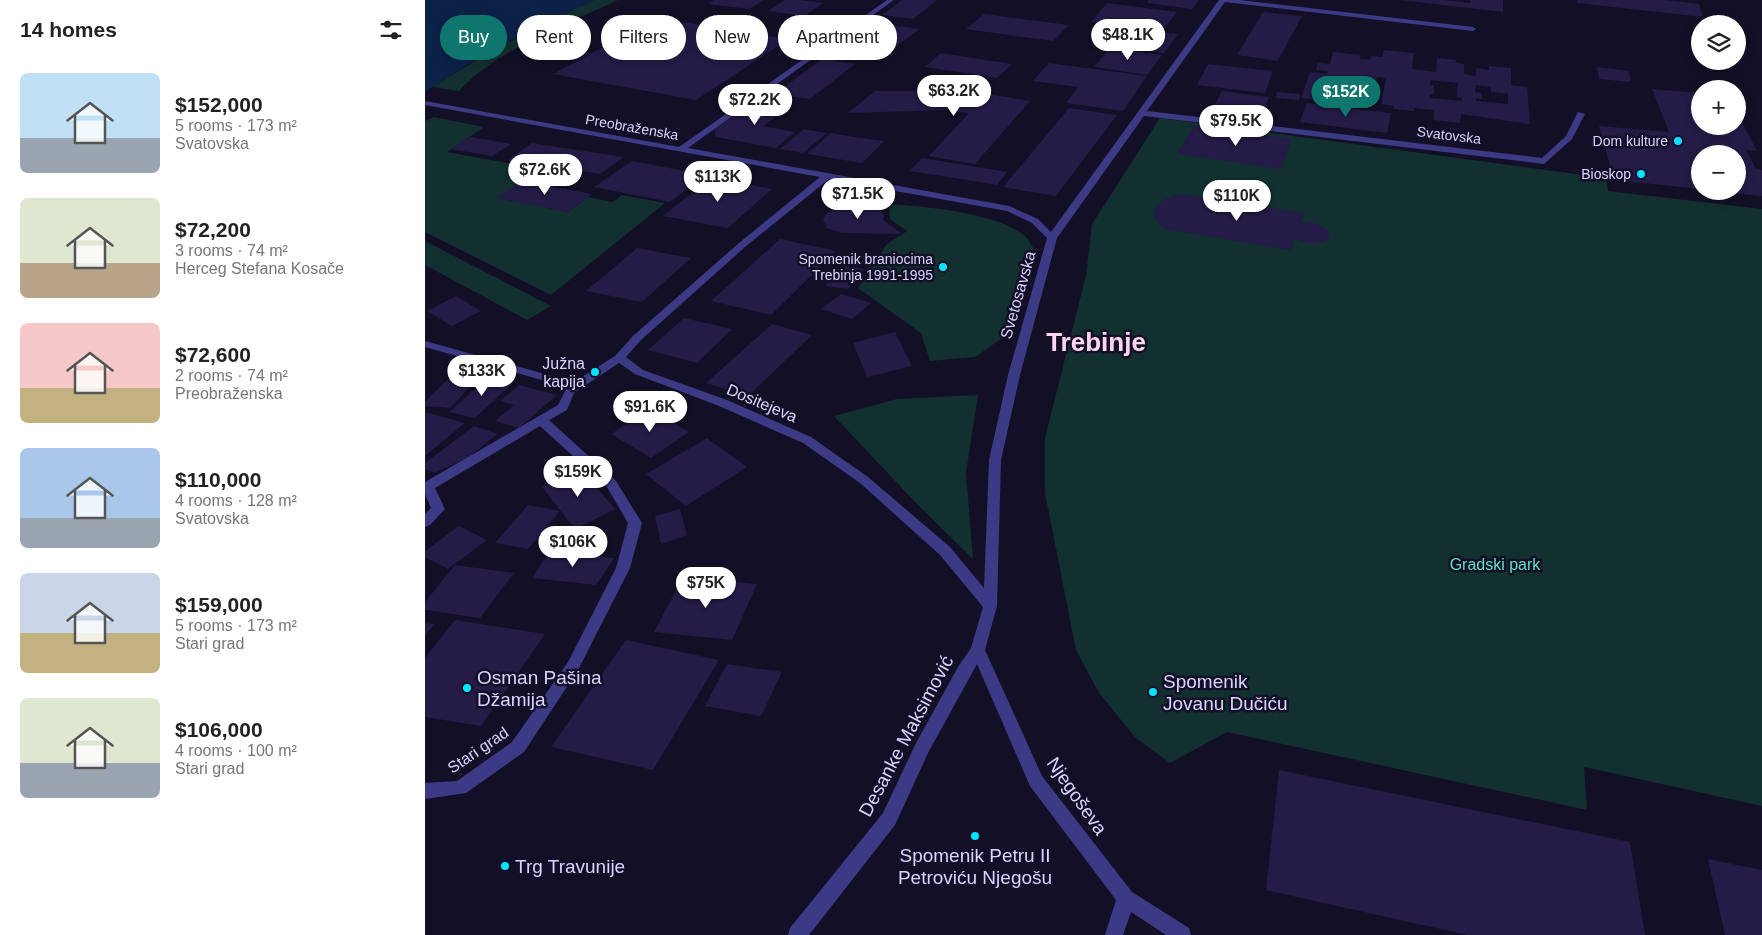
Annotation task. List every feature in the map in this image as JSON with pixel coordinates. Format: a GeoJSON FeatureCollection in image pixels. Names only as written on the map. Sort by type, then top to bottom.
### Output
{"type":"FeatureCollection","features":[{"type":"Feature","properties":{"kind":"street"},"geometry":{"type":"LineString","coordinates":[[679,150],[891,0]]}},
{"type":"Feature","properties":{"kind":"street"},"geometry":{"type":"LineString","coordinates":[[1223,0],[1473,29]]}},
{"type":"Feature","properties":{"kind":"street","name":"Svetosavska"},"geometry":{"type":"LineString","coordinates":[[977,650],[990,606],[995,460],[1014,375],[1052,238],[1223,0]]}},
{"type":"Feature","properties":{"kind":"street","name":"Preobraženska"},"geometry":{"type":"LineString","coordinates":[[429,104],[1009,210],[1035,221],[1052,238]]}},
{"type":"Feature","properties":{"kind":"street","name":"Svatovska"},"geometry":{"type":"LineString","coordinates":[[1142,113],[1544,161],[1569,137],[1581,114]]}},
{"type":"Feature","properties":{"kind":"street"},"geometry":{"type":"LineString","coordinates":[[425,522],[438,510],[426,485],[563,407],[569,392],[595,372],[619,358],[637,338],[742,245],[826,177]]}},
{"type":"Feature","properties":{"kind":"street"},"geometry":{"type":"LineString","coordinates":[[425,344],[576,386]]}},
{"type":"Feature","properties":{"kind":"street","name":"Dositejeva"},"geometry":{"type":"LineString","coordinates":[[619,358],[639,372],[723,404],[807,440],[864,480],[945,551],[990,606]]}},
{"type":"Feature","properties":{"kind":"street","name":"Stari grad"},"geometry":{"type":"LineString","coordinates":[[425,791],[460,788],[518,747],[573,666],[623,568],[635,523],[612,484],[541,420]]}},
{"type":"Feature","properties":{"kind":"street","name":"Njegoševa"},"geometry":{"type":"LineString","coordinates":[[977,650],[1036,781],[1126,898],[1182,935]]}},
{"type":"Feature","properties":{"kind":"street","name":"Desanke Maksimović"},"geometry":{"type":"LineString","coordinates":[[797,935],[889,819],[922,748],[977,650]]}},
{"type":"Feature","properties":{"kind":"street"},"geometry":{"type":"LineString","coordinates":[[1114,935],[1126,898]]}},
{"type":"Feature","properties":{"kind":"green space"},"geometry":{"type":"Polygon","coordinates":[[[594,0],[618,0],[585,15],[563,15],[594,0]]]}},
{"type":"Feature","properties":{"kind":"green space"},"geometry":{"type":"Polygon","coordinates":[[[517,38],[517,48],[507,54],[507,43],[517,38]]]}},
{"type":"Feature","properties":{"kind":"green space"},"geometry":{"type":"Polygon","coordinates":[[[477,60],[497,60],[474,76],[459,91],[433,87],[477,60]]]}},
{"type":"Feature","properties":{"kind":"green space"},"geometry":{"type":"Polygon","coordinates":[[[434,117],[484,127],[447,152],[540,169],[498,198],[568,212],[588,197],[613,202],[622,195],[665,203],[551,295],[425,232],[425,121],[434,117]]]}},
{"type":"Feature","properties":{"kind":"green space","name":"Gradski park"},"geometry":{"type":"Polygon","coordinates":[[[1160,118],[1606,178],[1608,191],[1762,209],[1762,806],[1584,767],[1587,810],[1227,732],[1170,763],[1135,737],[1099,693],[1076,650],[1045,493],[1045,438],[1086,275],[1092,224],[1160,118]]]}},
{"type":"Feature","properties":{"kind":"green space"},"geometry":{"type":"Polygon","coordinates":[[[889,204],[939,209],[993,220],[1009,226],[1025,236],[1035,251],[1011,332],[975,357],[930,361],[921,333],[858,288],[887,244],[907,231],[890,219],[889,204]]]}},
{"type":"Feature","properties":{"kind":"green space"},"geometry":{"type":"Polygon","coordinates":[[[425,241],[551,306],[527,320],[425,265],[425,241]]]}},
{"type":"Feature","properties":{"kind":"green space"},"geometry":{"type":"Polygon","coordinates":[[[978,395],[966,473],[973,559],[916,503],[834,416],[897,399],[978,395]]]}},
{"type":"Feature","properties":{"kind":"water"},"geometry":{"type":"Polygon","coordinates":[[[425,0],[594,0],[562,15],[517,15],[517,37],[507,43],[507,15],[440,15],[440,60],[475,60],[425,92],[425,0]]]}},
{"type":"Feature","properties":{"kind":"building"},"geometry":{"type":"Polygon","coordinates":[[[714,0],[764,0],[749,9],[708,4],[714,0]]]}},
{"type":"Feature","properties":{"kind":"building"},"geometry":{"type":"Polygon","coordinates":[[[785,0],[823,3],[805,15],[768,11],[785,0]]]}},
{"type":"Feature","properties":{"kind":"building"},"geometry":{"type":"Polygon","coordinates":[[[902,0],[937,0],[913,19],[897,17],[897,15],[882,15],[902,0]]]}},
{"type":"Feature","properties":{"kind":"building"},"geometry":{"type":"Polygon","coordinates":[[[1149,0],[1199,0],[1192,9],[1147,3],[1149,0]]]}},
{"type":"Feature","properties":{"kind":"building"},"geometry":{"type":"Polygon","coordinates":[[[1400,0],[1443,0],[1470,3],[1470,0],[1503,0],[1503,12],[1400,0]]]}},
{"type":"Feature","properties":{"kind":"building"},"geometry":{"type":"Polygon","coordinates":[[[1577,0],[1666,0],[1699,4],[1702,15],[1691,16],[1577,3],[1577,0]]]}},
{"type":"Feature","properties":{"kind":"building"},"geometry":{"type":"Polygon","coordinates":[[[1107,3],[1177,12],[1163,30],[1091,22],[1107,3]]]}},
{"type":"Feature","properties":{"kind":"building"},"geometry":{"type":"Polygon","coordinates":[[[1263,12],[1302,16],[1278,61],[1237,55],[1263,12]]]}},
{"type":"Feature","properties":{"kind":"building"},"geometry":{"type":"Polygon","coordinates":[[[984,14],[1069,25],[1053,41],[966,29],[984,14]]]}},
{"type":"Feature","properties":{"kind":"building"},"geometry":{"type":"Polygon","coordinates":[[[686,23],[696,24],[696,60],[757,60],[696,100],[553,74],[579,60],[591,60],[591,54],[601,48],[601,60],[686,60],[686,23]]]}},
{"type":"Feature","properties":{"kind":"building"},"geometry":{"type":"Polygon","coordinates":[[[897,26],[919,29],[897,46],[897,26]]]}},
{"type":"Feature","properties":{"kind":"building"},"geometry":{"type":"Polygon","coordinates":[[[1136,29],[1178,34],[1164,53],[1121,47],[1136,29]]]}},
{"type":"Feature","properties":{"kind":"building"},"geometry":{"type":"Polygon","coordinates":[[[768,36],[778,37],[778,46],[768,53],[768,36]]]}},
{"type":"Feature","properties":{"kind":"building"},"geometry":{"type":"Polygon","coordinates":[[[1111,47],[1162,55],[1147,75],[1094,67],[1111,47]]]}},
{"type":"Feature","properties":{"kind":"building"},"geometry":{"type":"Polygon","coordinates":[[[1384,50],[1414,53],[1412,69],[1436,72],[1437,58],[1456,60],[1456,63],[1464,64],[1464,74],[1476,76],[1476,68],[1489,70],[1489,66],[1511,68],[1511,85],[1527,87],[1530,124],[1461,114],[1460,123],[1434,120],[1434,110],[1414,108],[1414,111],[1393,109],[1394,106],[1381,104],[1386,78],[1377,77],[1376,81],[1366,80],[1363,94],[1334,91],[1331,101],[1301,98],[1310,72],[1327,74],[1328,71],[1316,70],[1318,63],[1330,64],[1333,52],[1361,55],[1360,59],[1370,60],[1371,56],[1382,57],[1384,50]],[[1430,80],[1430,85],[1434,85],[1434,94],[1430,94],[1429,98],[1462,101],[1462,98],[1457,97],[1458,83],[1430,80]],[[1476,85],[1475,92],[1482,93],[1482,99],[1476,98],[1476,101],[1508,104],[1508,94],[1491,92],[1491,87],[1476,85]]]}},
{"type":"Feature","properties":{"kind":"building"},"geometry":{"type":"Polygon","coordinates":[[[941,53],[1012,64],[997,78],[925,67],[941,53]]]}},
{"type":"Feature","properties":{"kind":"building"},"geometry":{"type":"Polygon","coordinates":[[[821,60],[855,64],[810,99],[775,94],[821,60]]]}},
{"type":"Feature","properties":{"kind":"building"},"geometry":{"type":"Polygon","coordinates":[[[1049,63],[1147,76],[1123,111],[1066,103],[1078,87],[1033,81],[1049,63]]]}},
{"type":"Feature","properties":{"kind":"building"},"geometry":{"type":"Polygon","coordinates":[[[1208,64],[1273,71],[1265,93],[1197,85],[1208,64]]]}},
{"type":"Feature","properties":{"kind":"building"},"geometry":{"type":"Polygon","coordinates":[[[1597,67],[1629,71],[1631,82],[1599,79],[1597,67]]]}},
{"type":"Feature","properties":{"kind":"building","name":"Dom kulture"},"geometry":{"type":"Polygon","coordinates":[[[1652,89],[1691,92],[1691,135],[1746,135],[1746,130],[1757,151],[1746,150],[1746,145],[1691,145],[1691,188],[1614,180],[1599,126],[1669,132],[1652,89]]]}},
{"type":"Feature","properties":{"kind":"building"},"geometry":{"type":"Polygon","coordinates":[[[875,91],[969,91],[1030,101],[975,164],[929,156],[969,113],[946,110],[848,113],[875,91]]]}},
{"type":"Feature","properties":{"kind":"building"},"geometry":{"type":"Polygon","coordinates":[[[1222,91],[1269,97],[1262,115],[1213,108],[1222,91]]]}},
{"type":"Feature","properties":{"kind":"building"},"geometry":{"type":"Polygon","coordinates":[[[1277,92],[1300,94],[1299,100],[1276,98],[1277,92]]]}},
{"type":"Feature","properties":{"kind":"building"},"geometry":{"type":"Polygon","coordinates":[[[754,101],[789,107],[763,126],[795,132],[776,148],[716,137],[714,130],[754,101]]]}},
{"type":"Feature","properties":{"kind":"building"},"geometry":{"type":"Polygon","coordinates":[[[1307,103],[1391,113],[1387,133],[1300,122],[1307,103]]]}},
{"type":"Feature","properties":{"kind":"building"},"geometry":{"type":"Polygon","coordinates":[[[1069,108],[1117,115],[1056,196],[1003,187],[1069,108]]]}},
{"type":"Feature","properties":{"kind":"building"},"geometry":{"type":"Polygon","coordinates":[[[1193,126],[1292,139],[1281,169],[1178,154],[1193,126]]]}},
{"type":"Feature","properties":{"kind":"building"},"geometry":{"type":"Polygon","coordinates":[[[804,129],[827,133],[803,153],[780,149],[804,129]]]}},
{"type":"Feature","properties":{"kind":"building"},"geometry":{"type":"Polygon","coordinates":[[[831,133],[884,141],[862,163],[807,154],[831,133]]]}},
{"type":"Feature","properties":{"kind":"building"},"geometry":{"type":"Polygon","coordinates":[[[470,137],[511,144],[492,156],[450,149],[470,137]]]}},
{"type":"Feature","properties":{"kind":"building"},"geometry":{"type":"Polygon","coordinates":[[[532,143],[624,157],[600,174],[507,160],[532,143]]]}},
{"type":"Feature","properties":{"kind":"building","name":"Dom kulture"},"geometry":{"type":"Polygon","coordinates":[[[1746,150],[1756,169],[1762,170],[1762,196],[1746,195],[1746,150]]]}},
{"type":"Feature","properties":{"kind":"building"},"geometry":{"type":"Polygon","coordinates":[[[922,158],[1007,172],[997,185],[910,171],[922,158]]]}},
{"type":"Feature","properties":{"kind":"building"},"geometry":{"type":"Polygon","coordinates":[[[632,161],[706,175],[670,202],[594,187],[632,161]]]}},
{"type":"Feature","properties":{"kind":"building"},"geometry":{"type":"Polygon","coordinates":[[[711,178],[772,189],[728,228],[663,216],[711,178]]]}},
{"type":"Feature","properties":{"kind":"building"},"geometry":{"type":"Polygon","coordinates":[[[522,181],[592,194],[568,212],[497,198],[522,181]]]}},
{"type":"Feature","properties":{"kind":"building"},"geometry":{"type":"Polygon","coordinates":[[[1180,194],[1304,213],[1301,222],[1314,223],[1324,227],[1329,231],[1330,236],[1326,241],[1320,243],[1307,243],[1294,239],[1291,250],[1165,229],[1155,220],[1154,209],[1163,200],[1180,194]]]}},
{"type":"Feature","properties":{"kind":"building"},"geometry":{"type":"Polygon","coordinates":[[[850,203],[860,203],[876,207],[884,215],[883,220],[902,234],[842,233],[827,228],[823,219],[826,214],[850,203]]]}},
{"type":"Feature","properties":{"kind":"building"},"geometry":{"type":"Polygon","coordinates":[[[780,239],[836,251],[771,315],[711,301],[780,239]]]}},
{"type":"Feature","properties":{"kind":"building"},"geometry":{"type":"Polygon","coordinates":[[[637,248],[691,258],[642,302],[586,291],[637,248]]]}},
{"type":"Feature","properties":{"kind":"building"},"geometry":{"type":"Polygon","coordinates":[[[842,265],[864,269],[848,289],[825,286],[842,265]]]}},
{"type":"Feature","properties":{"kind":"building"},"geometry":{"type":"Polygon","coordinates":[[[841,294],[871,303],[852,319],[821,309],[841,294]]]}},
{"type":"Feature","properties":{"kind":"building"},"geometry":{"type":"Polygon","coordinates":[[[456,296],[481,311],[452,326],[427,311],[456,296]]]}},
{"type":"Feature","properties":{"kind":"building"},"geometry":{"type":"Polygon","coordinates":[[[684,318],[732,329],[697,363],[648,350],[684,318]]]}},
{"type":"Feature","properties":{"kind":"building"},"geometry":{"type":"Polygon","coordinates":[[[772,324],[812,335],[748,396],[706,383],[772,324]]]}},
{"type":"Feature","properties":{"kind":"building"},"geometry":{"type":"Polygon","coordinates":[[[895,332],[912,366],[867,377],[853,343],[895,332]]]}},
{"type":"Feature","properties":{"kind":"building"},"geometry":{"type":"Polygon","coordinates":[[[456,371],[483,373],[450,408],[425,406],[425,402],[456,371]]]}},
{"type":"Feature","properties":{"kind":"building"},"geometry":{"type":"Polygon","coordinates":[[[490,376],[515,381],[475,418],[449,412],[490,376]]]}},
{"type":"Feature","properties":{"kind":"building"},"geometry":{"type":"Polygon","coordinates":[[[519,385],[557,395],[519,428],[495,421],[514,405],[500,401],[519,385]]]}},
{"type":"Feature","properties":{"kind":"building"},"geometry":{"type":"Polygon","coordinates":[[[649,409],[689,432],[651,458],[611,434],[649,409]]]}},
{"type":"Feature","properties":{"kind":"building"},"geometry":{"type":"Polygon","coordinates":[[[425,412],[465,423],[425,456],[425,412]]]}},
{"type":"Feature","properties":{"kind":"building"},"geometry":{"type":"Polygon","coordinates":[[[474,426],[498,434],[467,458],[434,473],[425,469],[425,463],[474,426]]]}},
{"type":"Feature","properties":{"kind":"building"},"geometry":{"type":"Polygon","coordinates":[[[707,438],[747,467],[686,506],[646,474],[707,438]]]}},
{"type":"Feature","properties":{"kind":"building"},"geometry":{"type":"Polygon","coordinates":[[[580,468],[615,509],[575,529],[542,487],[580,468]]]}},
{"type":"Feature","properties":{"kind":"building"},"geometry":{"type":"Polygon","coordinates":[[[528,505],[560,511],[528,549],[495,543],[528,505]]]}},
{"type":"Feature","properties":{"kind":"building"},"geometry":{"type":"Polygon","coordinates":[[[680,509],[687,535],[661,544],[655,516],[680,509]]]}},
{"type":"Feature","properties":{"kind":"building"},"geometry":{"type":"Polygon","coordinates":[[[459,526],[487,540],[448,569],[425,557],[425,551],[459,526]]]}},
{"type":"Feature","properties":{"kind":"building"},"geometry":{"type":"Polygon","coordinates":[[[550,551],[614,558],[596,585],[532,578],[550,551]]]}},
{"type":"Feature","properties":{"kind":"building"},"geometry":{"type":"Polygon","coordinates":[[[455,565],[514,573],[480,618],[425,610],[425,602],[455,565]]]}},
{"type":"Feature","properties":{"kind":"building"},"geometry":{"type":"Polygon","coordinates":[[[683,577],[757,584],[732,640],[654,632],[683,577]]]}},
{"type":"Feature","properties":{"kind":"building","name":"Osman Pašina Džamija"},"geometry":{"type":"Polygon","coordinates":[[[455,620],[545,634],[481,726],[425,717],[425,658],[455,620]]]}},
{"type":"Feature","properties":{"kind":"building"},"geometry":{"type":"Polygon","coordinates":[[[425,622],[435,624],[425,635],[425,622]]]}},
{"type":"Feature","properties":{"kind":"building"},"geometry":{"type":"Polygon","coordinates":[[[626,640],[719,660],[653,770],[551,747],[626,640]]]}},
{"type":"Feature","properties":{"kind":"building"},"geometry":{"type":"Polygon","coordinates":[[[727,664],[782,672],[761,716],[705,706],[727,664]]]}},
{"type":"Feature","properties":{"kind":"building"},"geometry":{"type":"Polygon","coordinates":[[[1279,770],[1630,842],[1645,935],[1467,935],[1266,890],[1279,770]]]}},
{"type":"Feature","properties":{"kind":"building"},"geometry":{"type":"Polygon","coordinates":[[[1708,859],[1762,870],[1762,935],[1725,935],[1708,859]]]}},
{"type":"Feature","properties":{"kind":"place","name":"Dom kulture"},"geometry":{"type":"Point","coordinates":[1678,141]}},
{"type":"Feature","properties":{"kind":"place","name":"Bioskop"},"geometry":{"type":"Point","coordinates":[1641,174]}},
{"type":"Feature","properties":{"kind":"place","name":"Spomenik braniocima Trebinja 1991-1995"},"geometry":{"type":"Point","coordinates":[943,267]}},
{"type":"Feature","properties":{"kind":"place","name":"Južna kapija"},"geometry":{"type":"Point","coordinates":[595,372]}},
{"type":"Feature","properties":{"kind":"place","name":"Osman Pašina Džamija"},"geometry":{"type":"Point","coordinates":[467,688]}},
{"type":"Feature","properties":{"kind":"place","name":"Spomenik Jovanu Dučiću"},"geometry":{"type":"Point","coordinates":[1153,692]}},
{"type":"Feature","properties":{"kind":"place","name":"Spomenik Petru II Petroviću Njegošu"},"geometry":{"type":"Point","coordinates":[975,836]}},
{"type":"Feature","properties":{"kind":"place","name":"Trg Travunije"},"geometry":{"type":"Point","coordinates":[505,866]}},
{"type":"Feature","properties":{"kind":"district","name":"Trebinje"},"geometry":{"type":"Point","coordinates":[1096,342]}}]}
